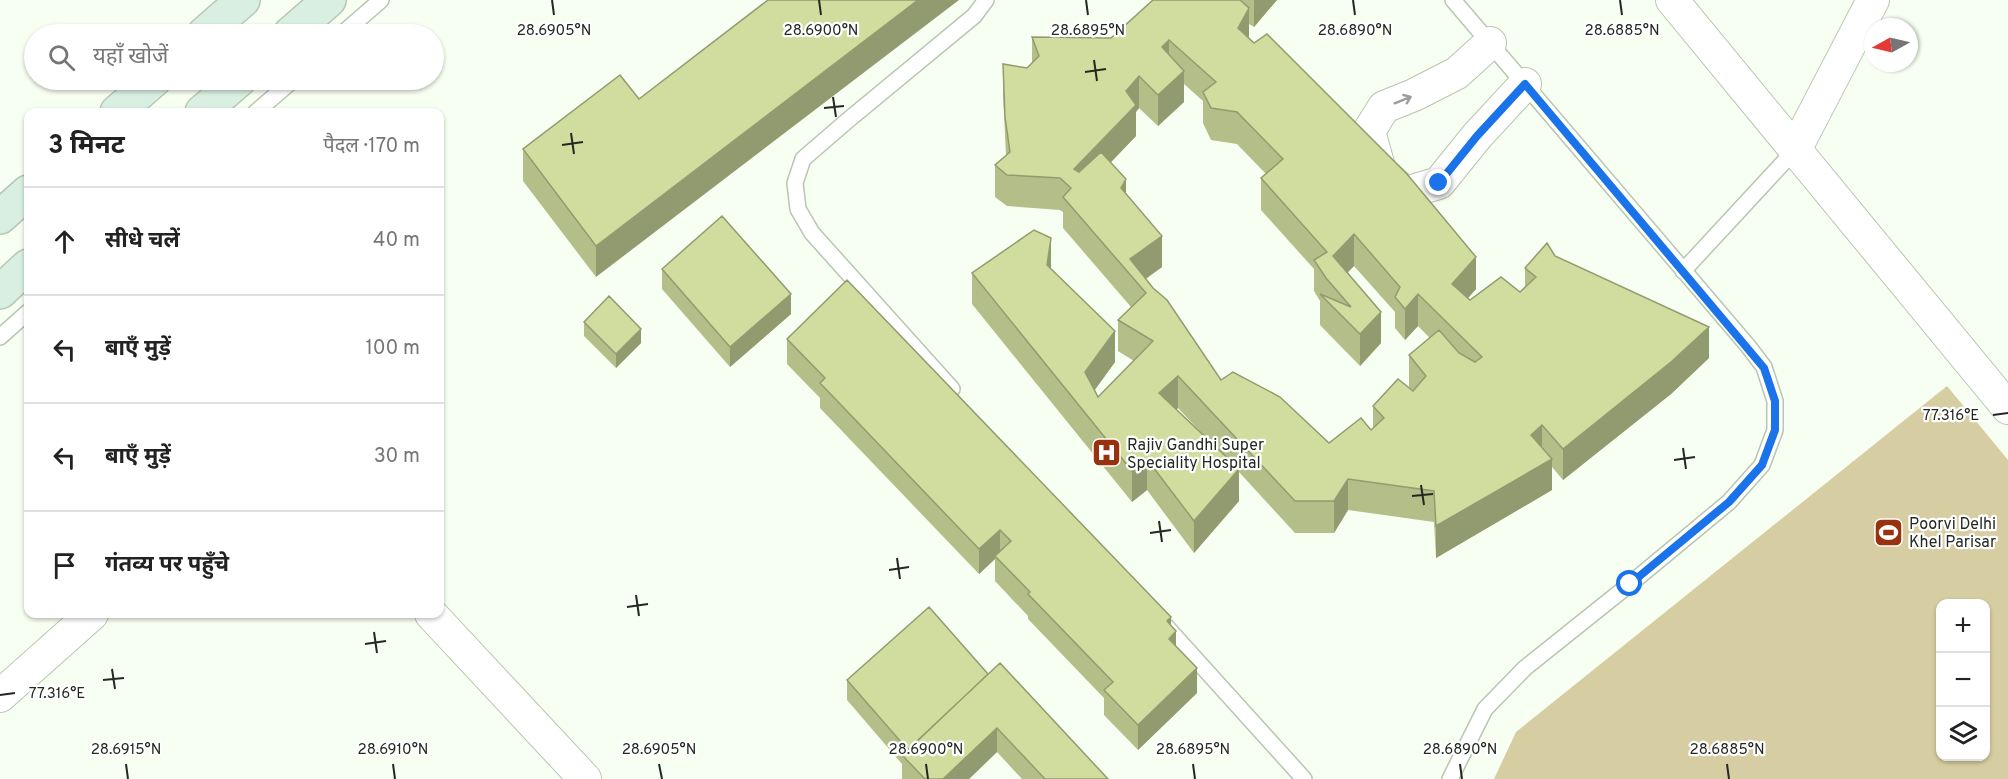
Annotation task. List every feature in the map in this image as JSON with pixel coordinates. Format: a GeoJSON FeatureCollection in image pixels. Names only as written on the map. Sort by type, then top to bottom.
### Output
{"type":"FeatureCollection","features":[{"type":"Feature","properties":{"kind":"main road"},"geometry":{"type":"LineString","coordinates":[[215,24],[243,0]]}},
{"type":"Feature","properties":{"kind":"main road"},"geometry":{"type":"LineString","coordinates":[[301,24],[329,0]]}},
{"type":"Feature","properties":{"kind":"main road"},"geometry":{"type":"LineString","coordinates":[[122,108],[142,90]]}},
{"type":"Feature","properties":{"kind":"main road"},"geometry":{"type":"LineString","coordinates":[[207,108],[227,90]]}},
{"type":"Feature","properties":{"kind":"main road"},"geometry":{"type":"LineString","coordinates":[[0,217],[24,196]]}},
{"type":"Feature","properties":{"kind":"main road"},"geometry":{"type":"LineString","coordinates":[[0,292],[24,270]]}},
{"type":"Feature","properties":{"kind":"street"},"geometry":{"type":"LineString","coordinates":[[1672,0],[2008,408]]}},
{"type":"Feature","properties":{"kind":"street"},"geometry":{"type":"LineString","coordinates":[[1795,150],[1873,0]]}},
{"type":"Feature","properties":{"kind":"street"},"geometry":{"type":"LineString","coordinates":[[1490,44],[1457,73],[1384,107],[1369,131],[1380,171],[1405,193],[1439,183],[1477,136],[1525,84]]}},
{"type":"Feature","properties":{"kind":"street"},"geometry":{"type":"LineString","coordinates":[[0,696],[88,618]]}},
{"type":"Feature","properties":{"kind":"street"},"geometry":{"type":"LineString","coordinates":[[435,618],[585,779]]}},
{"type":"Feature","properties":{"kind":"lane"},"geometry":{"type":"LineString","coordinates":[[353,24],[381,0]]}},
{"type":"Feature","properties":{"kind":"lane"},"geometry":{"type":"LineString","coordinates":[[962,400],[874,305],[812,232],[798,208],[795,183],[804,159],[974,16],[986,0]]}},
{"type":"Feature","properties":{"kind":"lane"},"geometry":{"type":"LineString","coordinates":[[1450,779],[1485,710],[1525,668],[1729,502],[1762,465],[1775,430],[1775,401],[1764,368],[1453,0]]}},
{"type":"Feature","properties":{"kind":"lane"},"geometry":{"type":"LineString","coordinates":[[260,108],[281,90]]}},
{"type":"Feature","properties":{"kind":"lane"},"geometry":{"type":"LineString","coordinates":[[1683,270],[1795,150]]}},
{"type":"Feature","properties":{"kind":"lane"},"geometry":{"type":"LineString","coordinates":[[0,337],[24,316]]}},
{"type":"Feature","properties":{"kind":"lane"},"geometry":{"type":"LineString","coordinates":[[1152,610],[1304,779]]}},
{"type":"Feature","properties":{"kind":"shaded area","name":"Poorvi Delhi Khel Parisar"},"geometry":{"type":"Polygon","coordinates":[[[1947,386],[2008,460],[2008,779],[1494,779],[1516,732],[1947,386]]]}},
{"type":"Feature","properties":{"kind":"building"},"geometry":{"type":"Polygon","coordinates":[[[768,0],[918,0],[596,246],[523,149],[620,75],[639,99],[768,0]]]}},
{"type":"Feature","properties":{"kind":"building"},"geometry":{"type":"Polygon","coordinates":[[[1153,0],[1240,0],[1249,8],[1238,28],[1254,43],[1267,34],[1407,174],[1476,257],[1452,284],[1470,300],[1501,277],[1520,292],[1536,277],[1525,268],[1547,243],[1555,256],[1709,327],[1671,362],[1563,449],[1542,425],[1531,435],[1552,459],[1436,526],[1434,491],[1348,479],[1334,501],[1295,501],[1178,376],[1159,393],[1239,469],[1194,521],[1147,459],[1132,471],[972,273],[1034,230],[1051,238],[1047,265],[1115,331],[1085,372],[1098,397],[1153,341],[1118,320],[1146,293],[1063,197],[1071,188],[1060,178],[1007,175],[995,165],[1010,152],[1005,117],[1003,64],[1027,68],[1039,56],[1032,37],[1111,38],[1153,0]],[[1169,40],[1162,47],[1184,71],[1158,95],[1139,76],[1126,91],[1136,105],[1074,169],[1079,172],[1101,152],[1126,179],[1121,188],[1162,236],[1130,259],[1153,288],[1167,300],[1221,380],[1233,372],[1280,397],[1329,443],[1361,418],[1371,430],[1384,418],[1373,406],[1398,379],[1413,391],[1426,376],[1409,355],[1439,330],[1459,353],[1475,362],[1482,357],[1418,294],[1405,309],[1395,297],[1400,287],[1354,234],[1333,256],[1381,312],[1360,334],[1320,294],[1351,307],[1314,260],[1327,252],[1261,178],[1283,159],[1237,112],[1211,108],[1203,92],[1216,82],[1169,40]]]}},
{"type":"Feature","properties":{"kind":"building"},"geometry":{"type":"Polygon","coordinates":[[[722,216],[791,294],[730,347],[662,269],[722,216]]]}},
{"type":"Feature","properties":{"kind":"building"},"geometry":{"type":"Polygon","coordinates":[[[847,280],[1171,617],[1167,621],[1176,631],[1169,639],[1197,668],[1138,725],[1104,690],[1113,682],[1028,594],[1030,592],[995,556],[1011,541],[1000,530],[979,549],[820,383],[825,378],[787,339],[847,280]]]}},
{"type":"Feature","properties":{"kind":"building"},"geometry":{"type":"Polygon","coordinates":[[[609,296],[641,329],[616,354],[584,322],[609,296]]]}},
{"type":"Feature","properties":{"kind":"building"},"geometry":{"type":"Polygon","coordinates":[[[929,607],[988,674],[908,750],[847,680],[929,607]]]}},
{"type":"Feature","properties":{"kind":"building"},"geometry":{"type":"Polygon","coordinates":[[[1000,663],[1108,779],[1045,779],[997,728],[943,779],[925,779],[902,755],[1000,663]]]}},
{"type":"Feature","properties":{"kind":"place","name":"Rajiv Gandhi Super Speciality Hospital"},"geometry":{"type":"Point","coordinates":[1106,453]}},
{"type":"Feature","properties":{"kind":"place","name":"Poorvi Delhi Khel Parisar"},"geometry":{"type":"Point","coordinates":[1888,532]}},
{"type":"Feature","properties":{"kind":"route"},"geometry":{"type":"LineString","coordinates":[[1439,183],[1477,136],[1525,84],[1748,346],[1764,368],[1775,401],[1775,430],[1762,465],[1729,502],[1630,584]]}}]}
